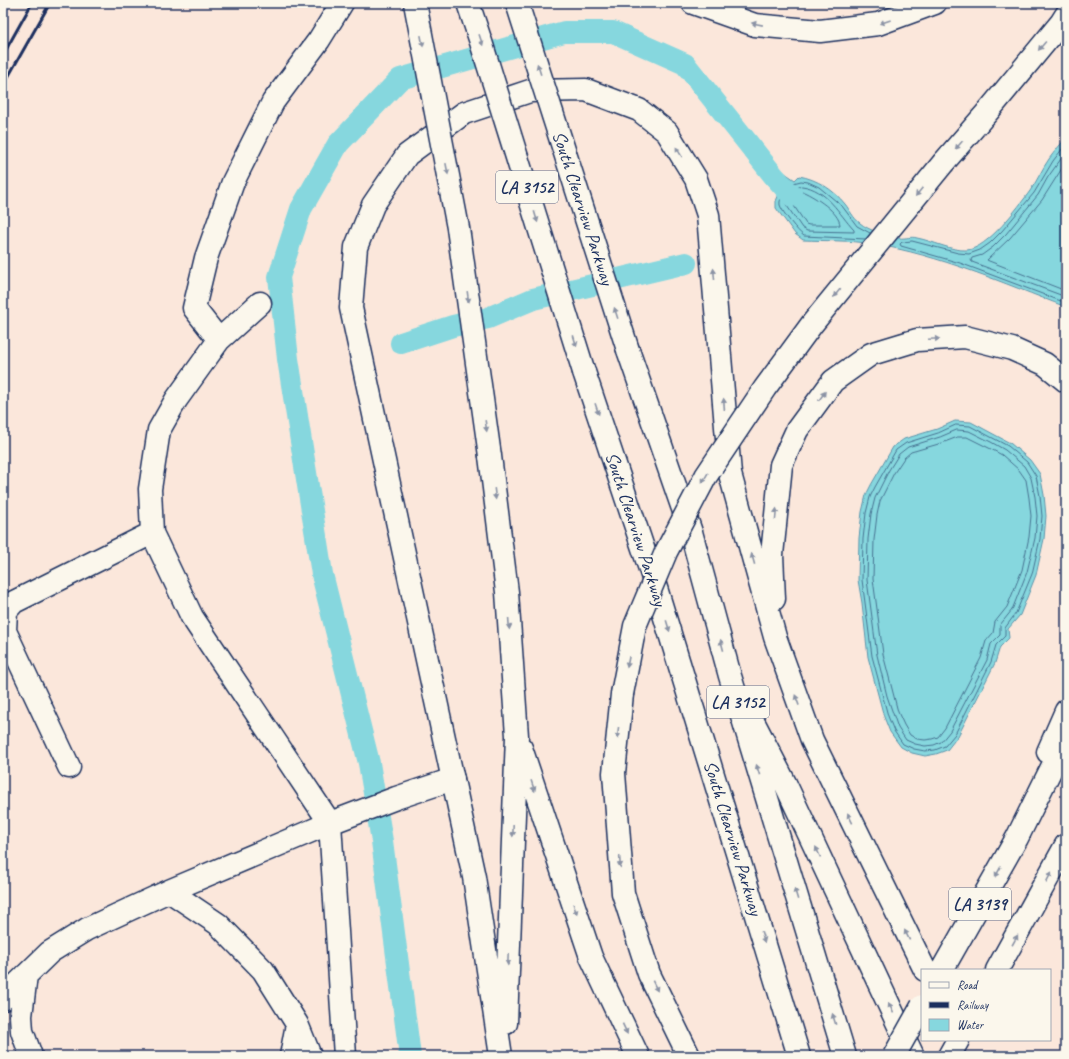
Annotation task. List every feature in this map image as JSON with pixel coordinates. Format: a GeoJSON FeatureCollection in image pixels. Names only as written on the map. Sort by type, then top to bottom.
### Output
{"type":"FeatureCollection","features":[{"type":"Feature","properties":{"kind":"main road"},"geometry":{"type":"LineString","coordinates":[[219,340],[194,308],[206,258],[233,182],[273,102],[319,40],[342,3]]}},
{"type":"Feature","properties":{"kind":"main road"},"geometry":{"type":"LineString","coordinates":[[415,3],[458,228],[490,456],[507,592],[516,736],[505,1056]]}},
{"type":"Feature","properties":{"kind":"main road","name":"South Clearview Parkway"},"geometry":{"type":"LineString","coordinates":[[468,3],[584,372],[652,574],[800,1056]]}},
{"type":"Feature","properties":{"kind":"main road","name":"South Clearview Parkway"},"geometry":{"type":"LineString","coordinates":[[517,3],[628,350],[691,532],[730,676],[845,1056]]}},
{"type":"Feature","properties":{"kind":"main road"},"geometry":{"type":"LineString","coordinates":[[693,3],[756,25],[820,31],[878,24],[935,3]]}},
{"type":"Feature","properties":{"kind":"main road"},"geometry":{"type":"LineString","coordinates":[[689,1056],[649,974],[622,894],[614,774],[622,694],[635,626],[666,552],[706,476],[765,388],[812,324],[944,162],[1061,23],[1066,15]]}},
{"type":"Feature","properties":{"kind":"main road"},"geometry":{"type":"LineString","coordinates":[[501,1056],[474,877],[351,308],[356,247],[373,205],[407,155],[464,113],[530,92],[586,90],[639,110],[667,132],[696,179],[708,215],[710,230],[730,474],[775,637],[812,740],[925,969]]}},
{"type":"Feature","properties":{"kind":"main road"},"geometry":{"type":"LineString","coordinates":[[260,303],[219,340],[176,400],[159,430],[150,489],[152,533],[192,617],[330,823],[345,1056]]}},
{"type":"Feature","properties":{"kind":"main road"},"geometry":{"type":"LineString","coordinates":[[775,637],[772,554],[781,466],[797,430],[832,381],[871,354],[917,340],[965,337],[1012,349],[1045,364],[1066,380]]}},
{"type":"Feature","properties":{"kind":"main road"},"geometry":{"type":"LineString","coordinates":[[69,767],[5,631],[6,611],[14,602],[152,533]]}},
{"type":"Feature","properties":{"kind":"main road"},"geometry":{"type":"LineString","coordinates":[[730,676],[785,783],[913,1056]]}},
{"type":"Feature","properties":{"kind":"main road"},"geometry":{"type":"LineString","coordinates":[[1017,838],[1038,774],[1066,711]]}},
{"type":"Feature","properties":{"kind":"main road"},"geometry":{"type":"LineString","coordinates":[[516,736],[591,957],[638,1056]]}},
{"type":"Feature","properties":{"kind":"main road","name":"LA 3139"},"geometry":{"type":"LineString","coordinates":[[943,969],[1017,838],[1066,739]]}},
{"type":"Feature","properties":{"kind":"main road"},"geometry":{"type":"LineString","coordinates":[[3,999],[50,952],[87,929],[169,891],[330,823],[396,798],[453,779]]}},
{"type":"Feature","properties":{"kind":"main road","name":"LA 3139"},"geometry":{"type":"LineString","coordinates":[[999,969],[1066,845]]}},
{"type":"Feature","properties":{"kind":"main road"},"geometry":{"type":"LineString","coordinates":[[169,891],[218,924],[263,970],[297,1024],[310,1056]]}},
{"type":"Feature","properties":{"kind":"main road"},"geometry":{"type":"LineString","coordinates":[[26,975],[21,1016],[22,1031],[30,1056]]}},
{"type":"Feature","properties":{"kind":"main road"},"geometry":{"type":"LineString","coordinates":[[894,1056],[921,1008]]}},
{"type":"Feature","properties":{"kind":"main road"},"geometry":{"type":"LineString","coordinates":[[292,1056],[297,1024]]}},
{"type":"Feature","properties":{"kind":"main road"},"geometry":{"type":"LineString","coordinates":[[949,1056],[958,1041]]}},
{"type":"Feature","properties":{"kind":"main road"},"geometry":{"type":"LineString","coordinates":[[960,1041],[967,1056]]}},
{"type":"Feature","properties":{"kind":"water"},"geometry":{"type":"Polygon","coordinates":[[[1066,138],[1066,307],[995,279],[923,255],[873,244],[847,241],[803,240],[795,234],[776,208],[776,201],[779,194],[767,178],[778,171],[785,173],[795,180],[799,176],[819,182],[841,199],[858,221],[864,226],[878,233],[899,238],[915,237],[955,249],[967,250],[975,248],[984,242],[993,235],[1011,216],[1030,191],[1049,159],[1066,138]]]}},
{"type":"Feature","properties":{"kind":"water"},"geometry":{"type":"Polygon","coordinates":[[[955,421],[971,422],[1010,443],[1030,460],[1040,474],[1044,495],[1046,516],[1044,539],[1036,575],[1020,615],[1008,629],[1009,638],[1000,647],[995,663],[958,736],[947,750],[925,756],[912,753],[901,747],[890,732],[884,717],[868,657],[858,580],[859,538],[862,512],[866,495],[893,447],[904,439],[937,429],[955,421]]]}},
{"type":"Feature","properties":{"kind":"waterway"},"geometry":{"type":"LineString","coordinates":[[410,1056],[382,841],[369,763],[322,574],[288,359],[279,277],[301,209],[338,144],[400,79],[564,32],[613,32],[685,64],[774,176],[792,196]]}},
{"type":"Feature","properties":{"kind":"waterway"},"geometry":{"type":"LineString","coordinates":[[401,343],[453,326],[488,318],[533,299],[686,263]]}},
{"type":"Feature","properties":{"kind":"waterway"},"geometry":{"type":"LineString","coordinates":[[519,304],[520,310]]}},
{"type":"Feature","properties":{"kind":"waterway"},"geometry":{"type":"LineString","coordinates":[[509,308],[510,313]]}},
{"type":"Feature","properties":{"kind":"railway"},"geometry":{"type":"LineString","coordinates":[[3,55],[32,3]]}},
{"type":"Feature","properties":{"kind":"railway"},"geometry":{"type":"LineString","coordinates":[[3,86],[50,3]]}}]}
